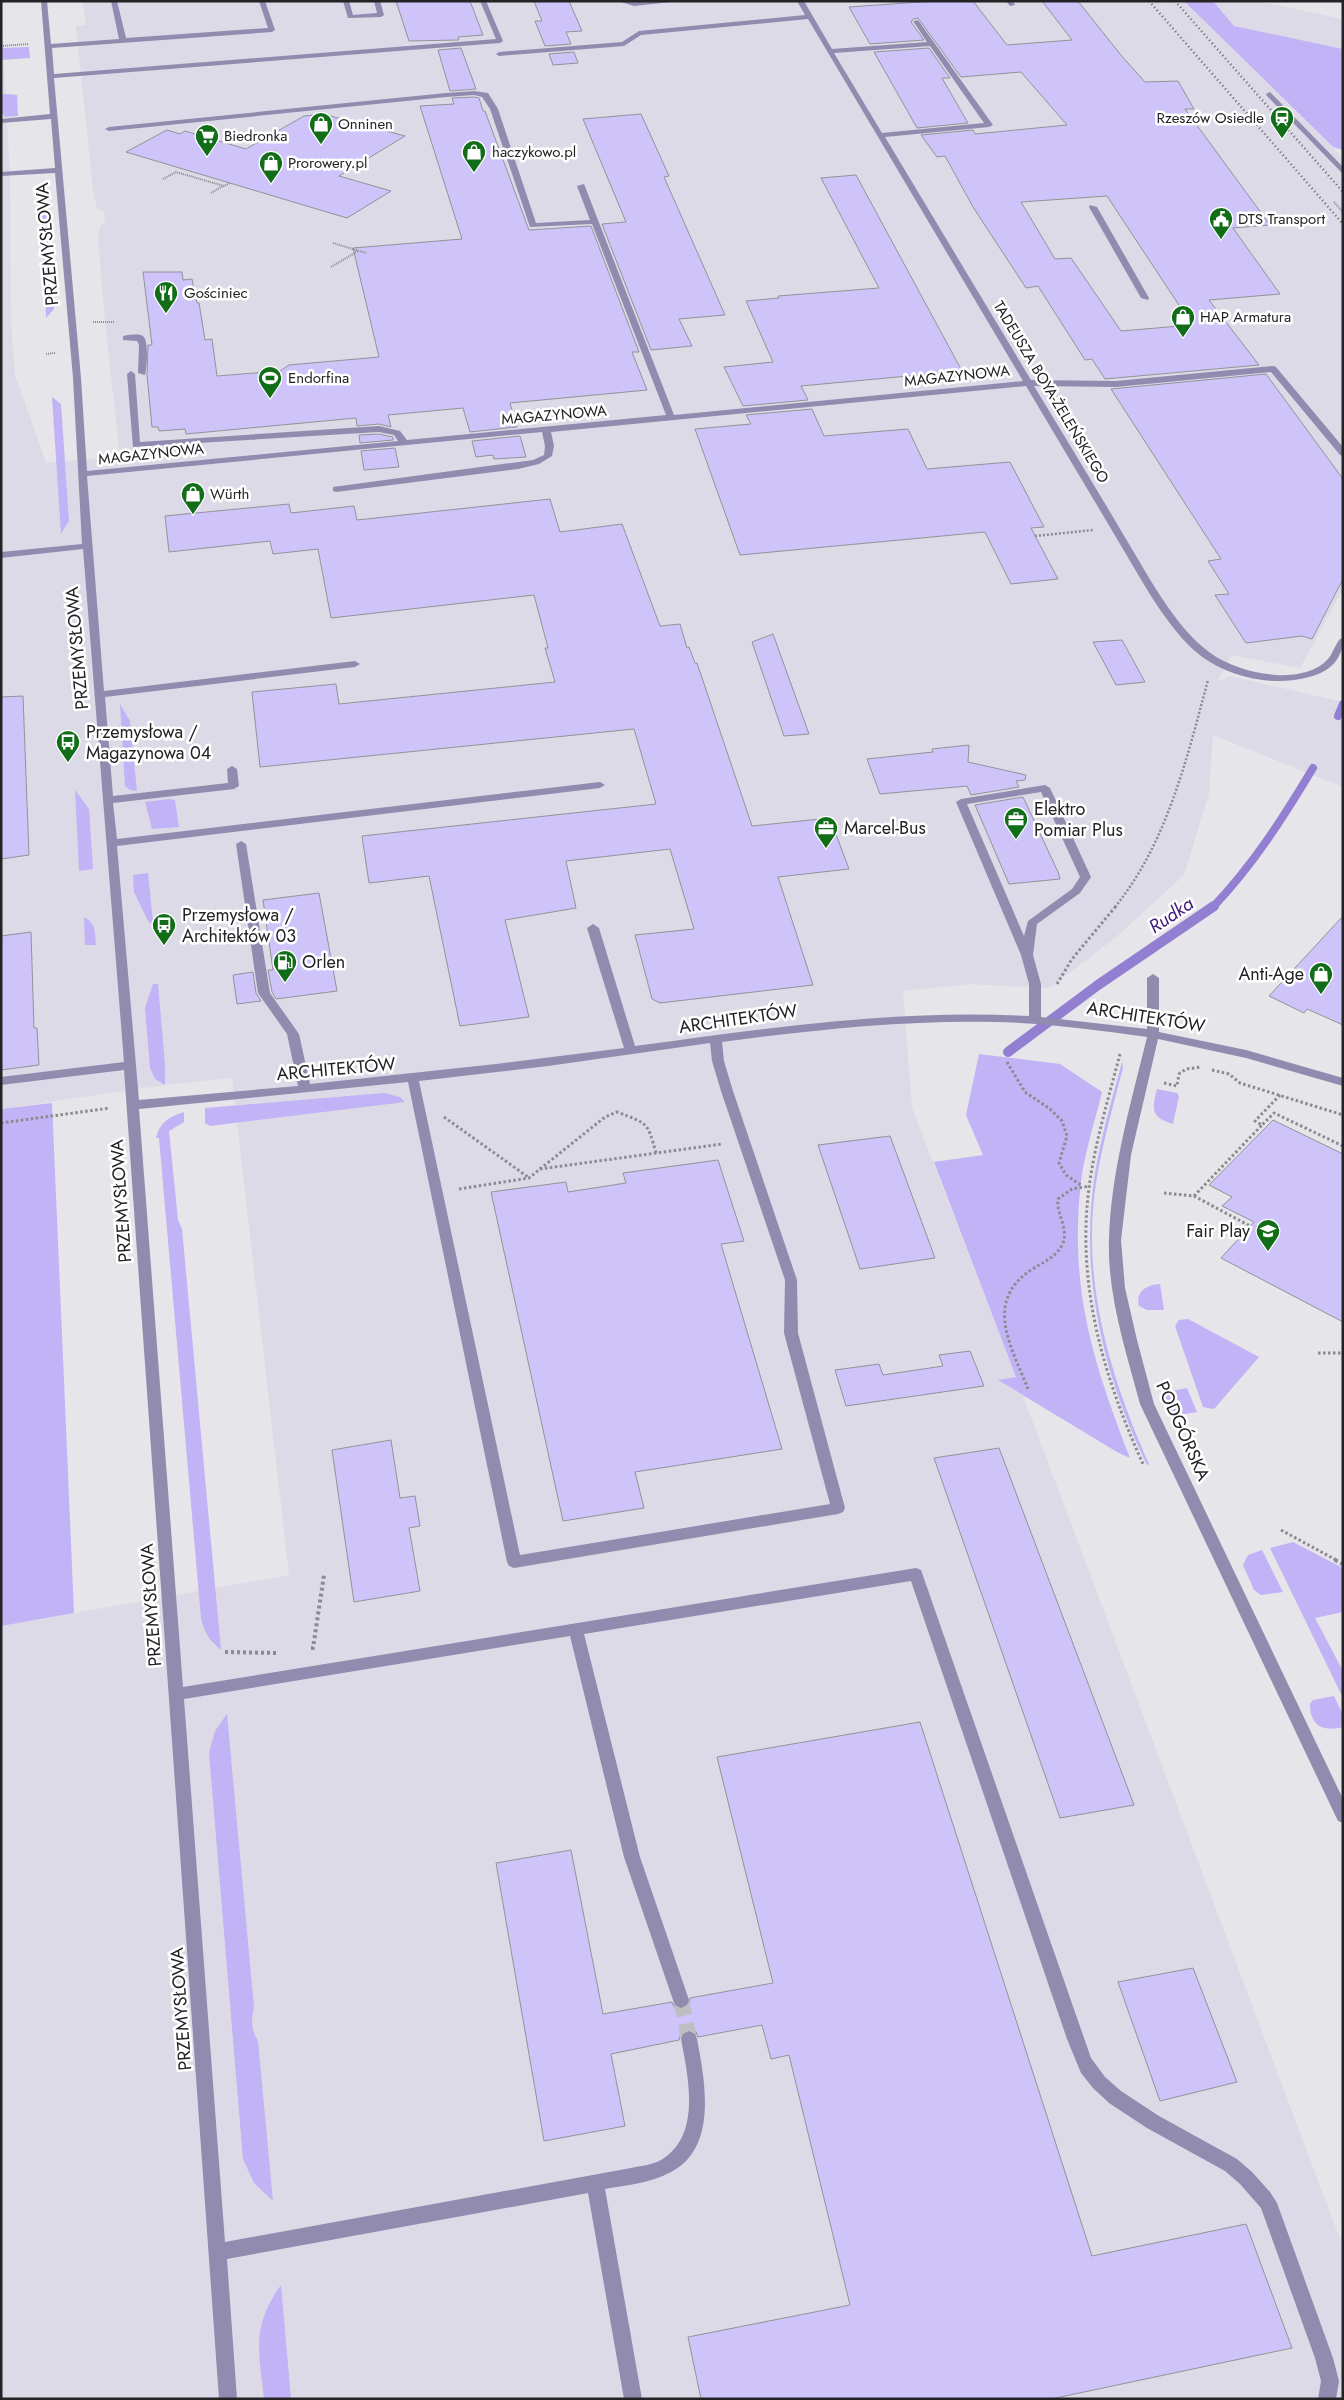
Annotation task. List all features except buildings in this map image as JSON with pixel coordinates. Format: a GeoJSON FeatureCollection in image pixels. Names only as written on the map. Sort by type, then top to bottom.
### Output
{"type":"FeatureCollection","features":[{"type":"Feature","properties":{"kind":"street","name":"PRZEMYSŁOWA"},"geometry":{"type":"LineString","coordinates":[[44,1],[56,116],[84,474],[87,546],[130,1064],[228,2399]]}},
{"type":"Feature","properties":{"kind":"street"},"geometry":{"type":"LineString","coordinates":[[114,1],[123,41]]}},
{"type":"Feature","properties":{"kind":"street"},"geometry":{"type":"LineString","coordinates":[[49,46],[272,30],[262,1]]}},
{"type":"Feature","properties":{"kind":"street"},"geometry":{"type":"LineString","coordinates":[[346,1],[350,17],[381,15],[377,1]]}},
{"type":"Feature","properties":{"kind":"street"},"geometry":{"type":"LineString","coordinates":[[51,76],[500,41],[483,1]]}},
{"type":"Feature","properties":{"kind":"street"},"geometry":{"type":"LineString","coordinates":[[621,1],[634,4],[677,1]]}},
{"type":"Feature","properties":{"kind":"street","name":"TADEUSZA BOYA-ŻELEŃSKIEGO"},"geometry":{"type":"LineString","coordinates":[[800,1],[1151,588],[1198,646],[1223,665],[1260,676],[1296,678],[1329,665],[1343,641]]}},
{"type":"Feature","properties":{"kind":"street"},"geometry":{"type":"LineString","coordinates":[[499,54],[624,44],[639,33],[810,17]]}},
{"type":"Feature","properties":{"kind":"street"},"geometry":{"type":"LineString","coordinates":[[881,135],[989,125],[916,21]]}},
{"type":"Feature","properties":{"kind":"street"},"geometry":{"type":"LineString","coordinates":[[830,51],[932,44]]}},
{"type":"Feature","properties":{"kind":"street"},"geometry":{"type":"LineString","coordinates":[[109,129],[446,94],[485,95],[494,108],[533,225],[594,222]]}},
{"type":"Feature","properties":{"kind":"street"},"geometry":{"type":"LineString","coordinates":[[1270,94],[1343,172]]}},
{"type":"Feature","properties":{"kind":"street"},"geometry":{"type":"LineString","coordinates":[[1,121],[56,116]]}},
{"type":"Feature","properties":{"kind":"street"},"geometry":{"type":"LineString","coordinates":[[1,174],[60,170]]}},
{"type":"Feature","properties":{"kind":"street"},"geometry":{"type":"LineString","coordinates":[[581,186],[671,418]]}},
{"type":"Feature","properties":{"kind":"street"},"geometry":{"type":"LineString","coordinates":[[1092,207],[1145,298]]}},
{"type":"Feature","properties":{"kind":"street"},"geometry":{"type":"LineString","coordinates":[[126,338],[140,338],[143,344],[142,373]]}},
{"type":"Feature","properties":{"kind":"street","name":"MAGAZYNOWA"},"geometry":{"type":"LineString","coordinates":[[84,474],[1028,383],[1116,384],[1273,369],[1343,453]]}},
{"type":"Feature","properties":{"kind":"street"},"geometry":{"type":"LineString","coordinates":[[131,374],[136,445],[379,429],[397,432],[404,443]]}},
{"type":"Feature","properties":{"kind":"street"},"geometry":{"type":"LineString","coordinates":[[336,489],[518,466],[536,462],[548,456],[550,451],[551,444],[546,430]]}},
{"type":"Feature","properties":{"kind":"street"},"geometry":{"type":"LineString","coordinates":[[1,555],[87,546]]}},
{"type":"Feature","properties":{"kind":"street"},"geometry":{"type":"LineString","coordinates":[[100,695],[355,664]]}},
{"type":"Feature","properties":{"kind":"street"},"geometry":{"type":"LineString","coordinates":[[108,800],[234,786],[232,769]]}},
{"type":"Feature","properties":{"kind":"street"},"geometry":{"type":"LineString","coordinates":[[111,843],[600,785]]}},
{"type":"Feature","properties":{"kind":"street"},"geometry":{"type":"LineString","coordinates":[[1028,955],[1032,923],[1076,891],[1086,877],[1046,788],[961,802],[1028,955],[1035,984],[1035,1020]]}},
{"type":"Feature","properties":{"kind":"street"},"geometry":{"type":"LineString","coordinates":[[241,844],[264,993],[293,1034],[305,1089]]}},
{"type":"Feature","properties":{"kind":"street"},"geometry":{"type":"LineString","coordinates":[[593,928],[631,1051]]}},
{"type":"Feature","properties":{"kind":"street","name":"PODGÓRSKA"},"geometry":{"type":"LineString","coordinates":[[1153,978],[1153,1034],[1125,1155],[1116,1240],[1119,1288],[1130,1340],[1147,1404],[1343,1816]]}},
{"type":"Feature","properties":{"kind":"street","name":"ARCHITEKTÓW"},"geometry":{"type":"LineString","coordinates":[[133,1105],[413,1079],[796,1029],[946,1018],[1035,1020],[1153,1034],[1249,1054],[1343,1082]]}},
{"type":"Feature","properties":{"kind":"street"},"geometry":{"type":"LineString","coordinates":[[413,1079],[514,1562],[838,1508],[791,1333],[791,1280],[718,1061],[716,1040]]}},
{"type":"Feature","properties":{"kind":"street"},"geometry":{"type":"LineString","coordinates":[[1,1081],[130,1064]]}},
{"type":"Feature","properties":{"kind":"street"},"geometry":{"type":"LineString","coordinates":[[176,1694],[916,1574],[1075,2039],[1087,2068],[1107,2090],[1129,2107],[1232,2166],[1254,2184],[1268,2203],[1324,2358],[1330,2381],[1327,2399]]}},
{"type":"Feature","properties":{"kind":"street"},"geometry":{"type":"LineString","coordinates":[[576,1630],[632,1857],[680,2000]]}},
{"type":"Feature","properties":{"kind":"street"},"geometry":{"type":"LineString","coordinates":[[217,2252],[595,2183],[649,2172],[668,2165],[682,2153],[691,2137],[697,2100],[697,2078],[689,2039]]}},
{"type":"Feature","properties":{"kind":"street"},"geometry":{"type":"LineString","coordinates":[[595,2183],[633,2399]]}},
{"type":"Feature","properties":{"kind":"path"},"geometry":{"type":"LineString","coordinates":[[1,46],[32,44]]}},
{"type":"Feature","properties":{"kind":"path"},"geometry":{"type":"LineString","coordinates":[[163,179],[176,172],[224,186]]}},
{"type":"Feature","properties":{"kind":"path"},"geometry":{"type":"LineString","coordinates":[[211,193],[230,183]]}},
{"type":"Feature","properties":{"kind":"path"},"geometry":{"type":"LineString","coordinates":[[1334,202],[1343,212]]}},
{"type":"Feature","properties":{"kind":"path"},"geometry":{"type":"LineString","coordinates":[[333,243],[366,253]]}},
{"type":"Feature","properties":{"kind":"path"},"geometry":{"type":"LineString","coordinates":[[331,267],[358,251]]}},
{"type":"Feature","properties":{"kind":"path"},"geometry":{"type":"LineString","coordinates":[[1035,536],[1096,530]]}},
{"type":"Feature","properties":{"kind":"path"},"geometry":{"type":"LineString","coordinates":[[1054,990],[1072,959],[1131,887],[1155,844],[1188,753],[1209,678],[1223,665]]}},
{"type":"Feature","properties":{"kind":"path"},"geometry":{"type":"LineString","coordinates":[[1007,1062],[1025,1092],[1050,1109],[1062,1121],[1067,1136],[1059,1162],[1066,1175],[1081,1185],[1090,1186]]}},
{"type":"Feature","properties":{"kind":"path"},"geometry":{"type":"LineString","coordinates":[[1158,1082],[1177,1086],[1179,1074],[1186,1069],[1198,1067],[1229,1074],[1240,1083],[1343,1115]]}},
{"type":"Feature","properties":{"kind":"path"},"geometry":{"type":"LineString","coordinates":[[1262,1125],[1255,1121],[1280,1095]]}},
{"type":"Feature","properties":{"kind":"path"},"geometry":{"type":"LineString","coordinates":[[418,1103],[444,1117],[528,1178]]}},
{"type":"Feature","properties":{"kind":"path"},"geometry":{"type":"LineString","coordinates":[[1,1123],[133,1105]]}},
{"type":"Feature","properties":{"kind":"path"},"geometry":{"type":"LineString","coordinates":[[436,1193],[528,1178],[605,1117],[617,1112],[646,1123],[649,1127],[656,1153]]}},
{"type":"Feature","properties":{"kind":"path"},"geometry":{"type":"LineString","coordinates":[[1194,1196],[1274,1113],[1343,1146]]}},
{"type":"Feature","properties":{"kind":"path"},"geometry":{"type":"LineString","coordinates":[[540,1169],[744,1141]]}},
{"type":"Feature","properties":{"kind":"path"},"geometry":{"type":"LineString","coordinates":[[1028,1389],[1004,1326],[1004,1308],[1013,1288],[1033,1269],[1052,1258],[1063,1245],[1066,1232],[1058,1212],[1058,1199],[1068,1191],[1081,1185]]}},
{"type":"Feature","properties":{"kind":"path"},"geometry":{"type":"LineString","coordinates":[[1164,1193],[1194,1196],[1250,1226]]}},
{"type":"Feature","properties":{"kind":"path"},"geometry":{"type":"LineString","coordinates":[[1318,1353],[1343,1353]]}},
{"type":"Feature","properties":{"kind":"path"},"geometry":{"type":"LineString","coordinates":[[1281,1530],[1343,1564]]}},
{"type":"Feature","properties":{"kind":"path"},"geometry":{"type":"LineString","coordinates":[[304,1649],[313,1648],[324,1575]]}},
{"type":"Feature","properties":{"kind":"path"},"geometry":{"type":"LineString","coordinates":[[226,1652],[287,1652]]}},
{"type":"Feature","properties":{"kind":"shaded area"},"geometry":{"type":"Polygon","coordinates":[[[83,1],[1184,1],[1343,158],[1343,589],[1300,668],[1232,655],[1217,682],[1230,676],[1343,702],[1343,787],[1213,735],[1209,793],[1184,875],[1115,938],[1049,988],[971,984],[903,991],[912,1108],[1016,1377],[999,1380],[1023,1396],[1343,2247],[1343,2399],[1,2399],[1,1626],[289,1575],[232,1078],[165,1085],[1,1109],[1,7],[10,180],[11,323],[15,375],[46,463],[120,456],[98,240],[100,226],[105,222],[103,211],[97,209],[93,191],[76,26],[86,25],[83,1]]]}},
{"type":"Feature","properties":{"kind":"shaded area"},"geometry":{"type":"Polygon","coordinates":[[[1184,1],[1213,1],[1234,26],[1343,49],[1343,150],[1333,147],[1184,1]]]}},
{"type":"Feature","properties":{"kind":"shaded area"},"geometry":{"type":"Polygon","coordinates":[[[1213,1],[1257,1],[1343,19],[1343,49],[1234,26],[1213,1]]]}},
{"type":"Feature","properties":{"kind":"shaded area"},"geometry":{"type":"Polygon","coordinates":[[[29,47],[30,58],[1,60],[1,48],[29,47]]]}},
{"type":"Feature","properties":{"kind":"shaded area"},"geometry":{"type":"Polygon","coordinates":[[[1,95],[17,95],[18,116],[5,117],[1,111],[1,95]]]}},
{"type":"Feature","properties":{"kind":"shaded area"},"geometry":{"type":"Polygon","coordinates":[[[38,185],[46,194],[51,265],[44,267],[38,185]]]}},
{"type":"Feature","properties":{"kind":"shaded area"},"geometry":{"type":"Polygon","coordinates":[[[44,277],[52,279],[54,309],[46,318],[44,277]]]}},
{"type":"Feature","properties":{"kind":"shaded area"},"geometry":{"type":"Polygon","coordinates":[[[52,397],[61,404],[69,521],[61,534],[52,397]]]}},
{"type":"Feature","properties":{"kind":"shaded area"},"geometry":{"type":"Polygon","coordinates":[[[120,704],[130,721],[137,791],[130,790],[125,786],[120,704]]]}},
{"type":"Feature","properties":{"kind":"shaded area"},"geometry":{"type":"Polygon","coordinates":[[[75,790],[89,809],[93,869],[79,871],[75,790]]]}},
{"type":"Feature","properties":{"kind":"shaded area"},"geometry":{"type":"Polygon","coordinates":[[[175,800],[179,827],[152,829],[145,802],[175,800]]]}},
{"type":"Feature","properties":{"kind":"shaded area"},"geometry":{"type":"Polygon","coordinates":[[[148,873],[153,922],[149,923],[134,892],[133,875],[148,873]]]}},
{"type":"Feature","properties":{"kind":"shaded area"},"geometry":{"type":"Polygon","coordinates":[[[84,917],[93,926],[96,945],[85,945],[84,917]]]}},
{"type":"Feature","properties":{"kind":"shaded area"},"geometry":{"type":"Polygon","coordinates":[[[153,984],[158,984],[165,1085],[155,1079],[150,1068],[145,1008],[153,984]]]}},
{"type":"Feature","properties":{"kind":"shaded area"},"geometry":{"type":"Polygon","coordinates":[[[979,1054],[1060,1064],[1102,1092],[1081,1181],[1078,1255],[1081,1289],[1095,1355],[1116,1422],[1130,1458],[998,1380],[1016,1377],[934,1162],[983,1155],[966,1115],[979,1054]]]}},
{"type":"Feature","properties":{"kind":"shaded area"},"geometry":{"type":"Polygon","coordinates":[[[1122,1062],[1123,1068],[1096,1183],[1092,1220],[1092,1256],[1102,1327],[1111,1362],[1122,1397],[1149,1464],[1147,1465],[1131,1431],[1107,1360],[1098,1323],[1090,1249],[1095,1173],[1122,1062]]]}},
{"type":"Feature","properties":{"kind":"shaded area"},"geometry":{"type":"Polygon","coordinates":[[[1157,1089],[1177,1093],[1179,1096],[1173,1124],[1160,1118],[1155,1111],[1154,1102],[1157,1089]]]}},
{"type":"Feature","properties":{"kind":"shaded area"},"geometry":{"type":"Polygon","coordinates":[[[384,1093],[400,1097],[405,1102],[210,1126],[205,1123],[205,1108],[384,1093]]]}},
{"type":"Feature","properties":{"kind":"shaded area"},"geometry":{"type":"Polygon","coordinates":[[[52,1103],[74,1613],[1,1626],[1,1109],[52,1103]]]}},
{"type":"Feature","properties":{"kind":"shaded area"},"geometry":{"type":"Polygon","coordinates":[[[184,1112],[184,1122],[169,1131],[178,1220],[182,1229],[221,1650],[208,1636],[201,1618],[159,1138],[156,1138],[162,1124],[184,1112]]]}},
{"type":"Feature","properties":{"kind":"shaded area"},"geometry":{"type":"Polygon","coordinates":[[[1160,1284],[1164,1310],[1147,1310],[1139,1306],[1140,1293],[1147,1287],[1160,1284]]]}},
{"type":"Feature","properties":{"kind":"shaded area"},"geometry":{"type":"Polygon","coordinates":[[[1188,1319],[1259,1357],[1214,1409],[1203,1407],[1175,1326],[1179,1320],[1188,1319]]]}},
{"type":"Feature","properties":{"kind":"shaded area"},"geometry":{"type":"Polygon","coordinates":[[[1187,1388],[1197,1412],[1178,1415],[1173,1413],[1164,1396],[1166,1392],[1187,1388]]]}},
{"type":"Feature","properties":{"kind":"shaded area"},"geometry":{"type":"Polygon","coordinates":[[[1293,1542],[1343,1568],[1343,1612],[1315,1618],[1343,1671],[1343,1698],[1270,1548],[1293,1542]]]}},
{"type":"Feature","properties":{"kind":"shaded area"},"geometry":{"type":"Polygon","coordinates":[[[1262,1550],[1283,1592],[1261,1595],[1254,1590],[1243,1565],[1248,1555],[1262,1550]]]}},
{"type":"Feature","properties":{"kind":"shaded area"},"geometry":{"type":"Polygon","coordinates":[[[1334,1696],[1343,1715],[1343,1727],[1329,1729],[1319,1726],[1312,1718],[1310,1704],[1313,1700],[1334,1696]]]}},
{"type":"Feature","properties":{"kind":"shaded area"},"geometry":{"type":"Polygon","coordinates":[[[227,1714],[254,2007],[252,2024],[258,2041],[273,2201],[254,2183],[243,2159],[209,1753],[215,1731],[227,1714]]]}},
{"type":"Feature","properties":{"kind":"shaded area"},"geometry":{"type":"Polygon","coordinates":[[[281,2285],[291,2399],[264,2399],[259,2340],[265,2314],[271,2300],[281,2285]]]}},
{"type":"Feature","properties":{"kind":"waterway","name":"Rudka"},"geometry":{"type":"LineString","coordinates":[[1338,716],[1343,704]]}},
{"type":"Feature","properties":{"kind":"waterway","name":"Rudka"},"geometry":{"type":"LineString","coordinates":[[1214,906],[1241,875],[1267,840],[1313,768]]}},
{"type":"Feature","properties":{"kind":"waterway","name":"Rudka"},"geometry":{"type":"LineString","coordinates":[[1008,1052],[1098,985],[1214,906]]}},
{"type":"Feature","properties":{"kind":"tunnel"},"geometry":{"type":"LineString","coordinates":[[681,2000],[689,2039]]}},
{"type":"Feature","properties":{"kind":"railway"},"geometry":{"type":"LineString","coordinates":[[1149,1],[1343,224]]}},
{"type":"Feature","properties":{"kind":"railway"},"geometry":{"type":"LineString","coordinates":[[1175,1],[1343,192]]}},
{"type":"Feature","properties":{"kind":"place","name":"Rzeszów Osiedle"},"geometry":{"type":"Point","coordinates":[1282,139]}},
{"type":"Feature","properties":{"kind":"place","name":"Onninen"},"geometry":{"type":"Point","coordinates":[321,145]}},
{"type":"Feature","properties":{"kind":"place","name":"Biedronka"},"geometry":{"type":"Point","coordinates":[207,157]}},
{"type":"Feature","properties":{"kind":"place","name":"haczykowo.pl"},"geometry":{"type":"Point","coordinates":[474,173]}},
{"type":"Feature","properties":{"kind":"place","name":"Prorowery.pl"},"geometry":{"type":"Point","coordinates":[271,184]}},
{"type":"Feature","properties":{"kind":"place","name":"DTS Transport"},"geometry":{"type":"Point","coordinates":[1221,240]}},
{"type":"Feature","properties":{"kind":"place","name":"Gościniec"},"geometry":{"type":"Point","coordinates":[166,314]}},
{"type":"Feature","properties":{"kind":"place","name":"HAP Armatura"},"geometry":{"type":"Point","coordinates":[1183,338]}},
{"type":"Feature","properties":{"kind":"place","name":"Endorfina"},"geometry":{"type":"Point","coordinates":[270,399]}},
{"type":"Feature","properties":{"kind":"place","name":"Würth"},"geometry":{"type":"Point","coordinates":[193,515]}},
{"type":"Feature","properties":{"kind":"place","name":"Przemysłowa / Magazynowa 04"},"geometry":{"type":"Point","coordinates":[68,763]}},
{"type":"Feature","properties":{"kind":"place","name":"Elektro Pomiar Plus"},"geometry":{"type":"Point","coordinates":[1016,840]}},
{"type":"Feature","properties":{"kind":"place","name":"Marcel-Bus"},"geometry":{"type":"Point","coordinates":[826,849]}},
{"type":"Feature","properties":{"kind":"place","name":"Przemysłowa / Architektów 03"},"geometry":{"type":"Point","coordinates":[164,946]}},
{"type":"Feature","properties":{"kind":"place","name":"Orlen"},"geometry":{"type":"Point","coordinates":[285,983]}},
{"type":"Feature","properties":{"kind":"place","name":"Anti-Age"},"geometry":{"type":"Point","coordinates":[1321,995]}},
{"type":"Feature","properties":{"kind":"place","name":"Fair Play"},"geometry":{"type":"Point","coordinates":[1268,1252]}}]}
